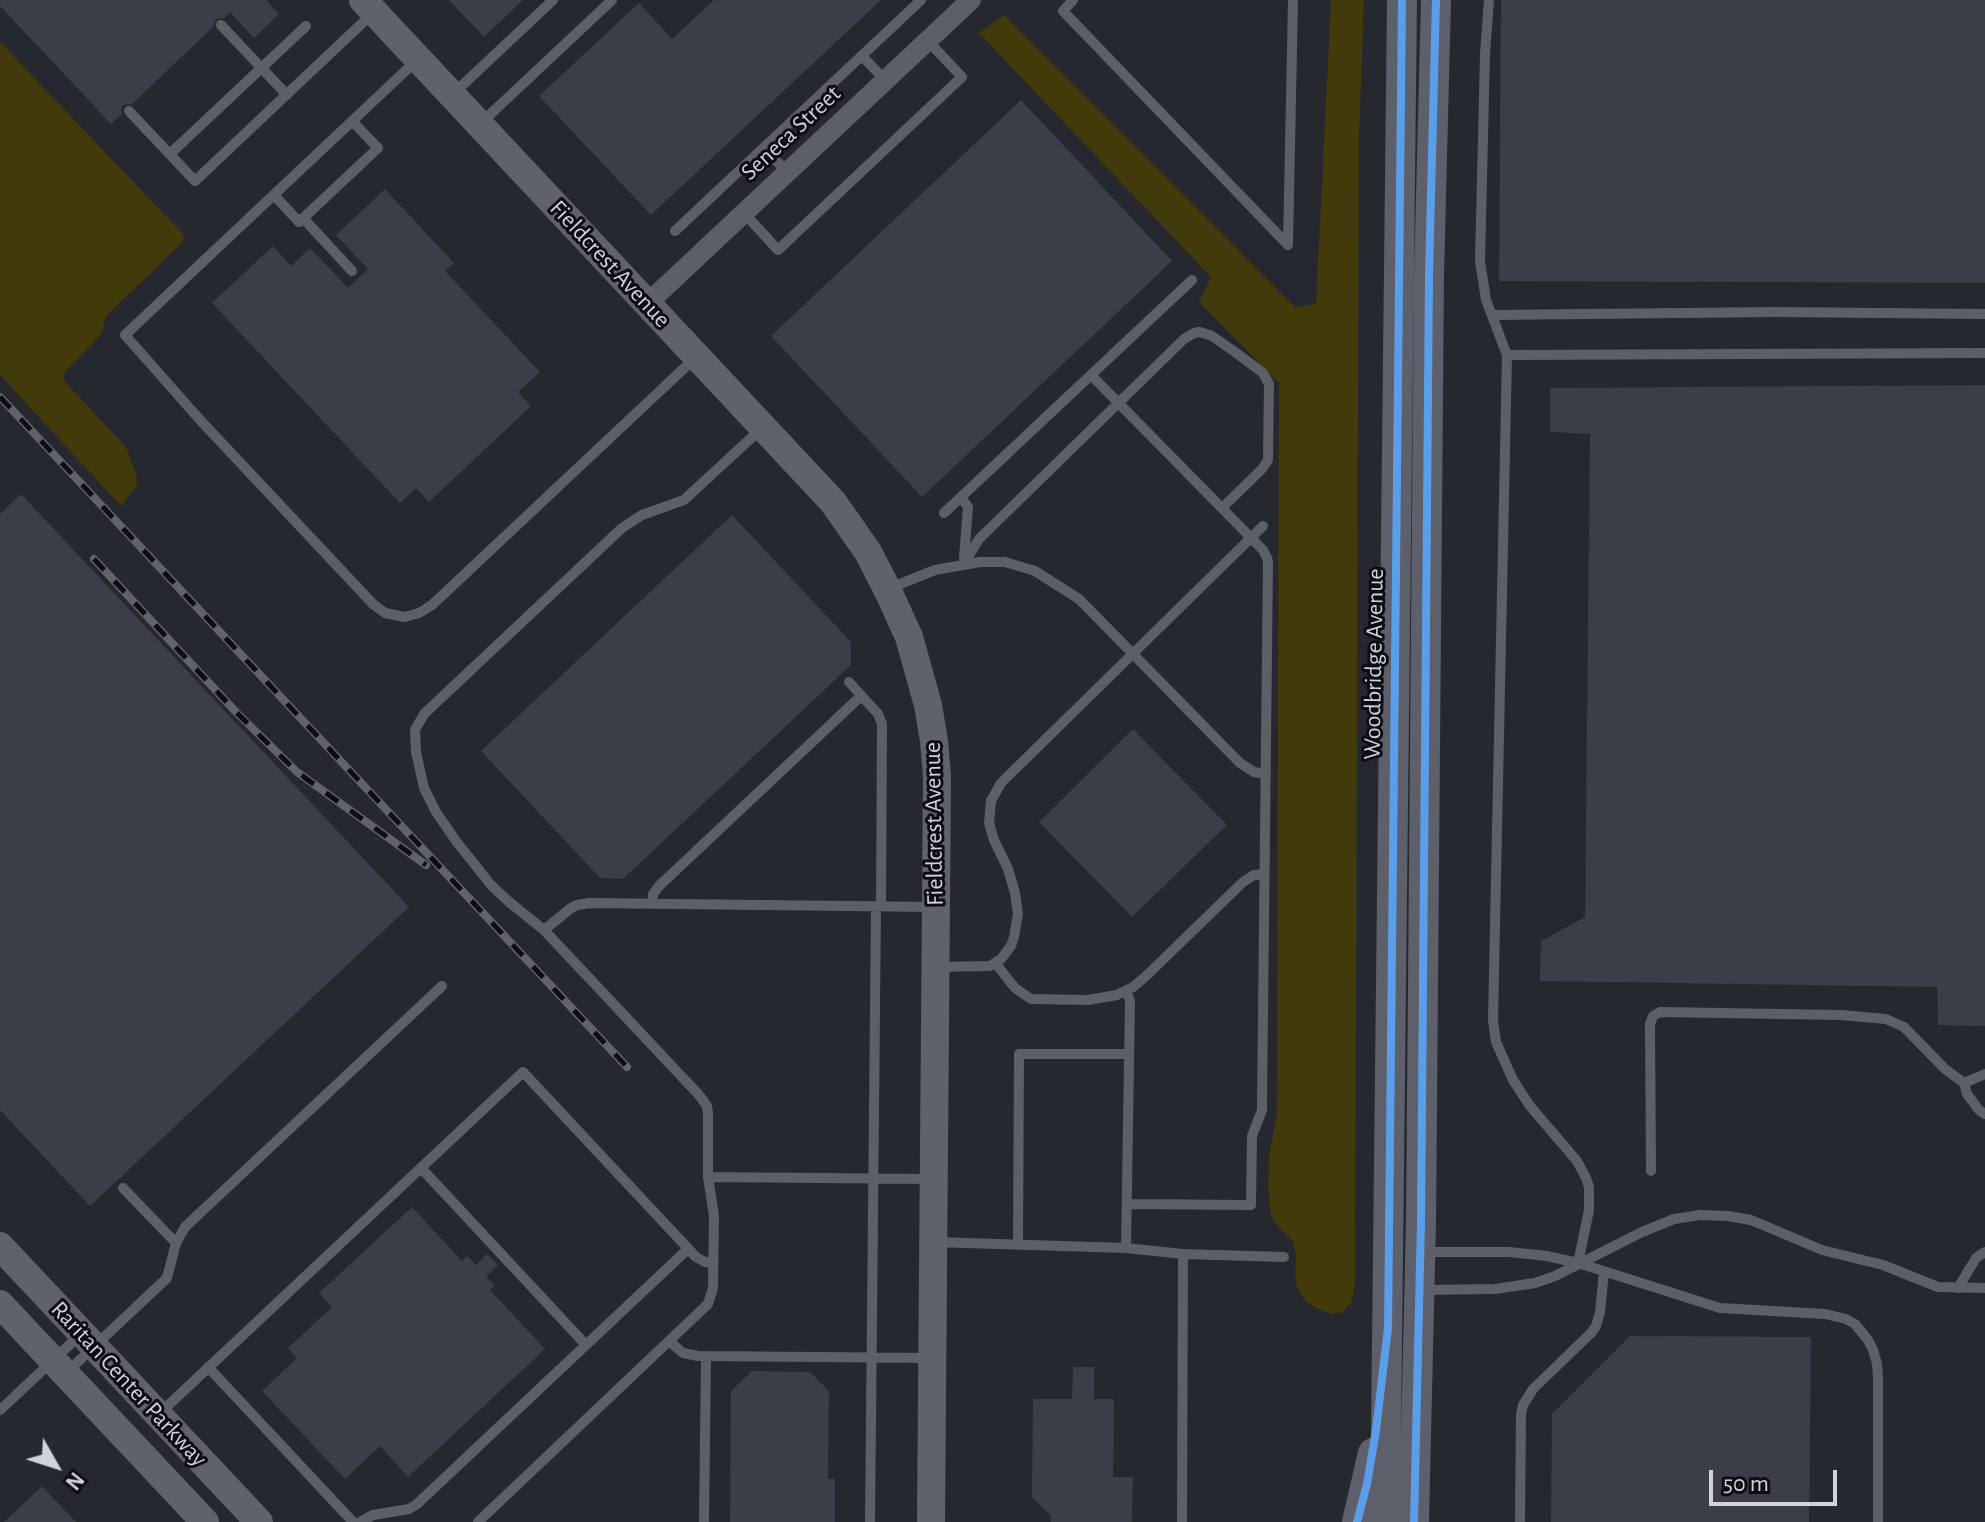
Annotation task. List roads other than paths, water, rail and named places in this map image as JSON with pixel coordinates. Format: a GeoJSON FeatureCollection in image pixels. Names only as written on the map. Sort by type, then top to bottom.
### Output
{"type":"FeatureCollection","features":[{"type":"Feature","properties":{"kind":"main road","name":"Woodbridge Avenue"},"geometry":{"type":"LineString","coordinates":[[1385,1522],[1402,0]]}},
{"type":"Feature","properties":{"kind":"main road"},"geometry":{"type":"LineString","coordinates":[[1414,1522],[1421,1209],[1429,259],[1436,0]]}},
{"type":"Feature","properties":{"kind":"main road"},"geometry":{"type":"LineString","coordinates":[[1357,1522],[1380,1408],[1388,1328]]}},
{"type":"Feature","properties":{"kind":"street","name":"Seneca Street"},"geometry":{"type":"LineString","coordinates":[[648,303],[971,0]]}},
{"type":"Feature","properties":{"kind":"street","name":"Fieldcrest Avenue"},"geometry":{"type":"LineString","coordinates":[[369,6],[842,514],[868,552],[909,637],[934,741],[937,787],[931,1522]]}},
{"type":"Feature","properties":{"kind":"street","name":"Raritan Center Parkway"},"geometry":{"type":"LineString","coordinates":[[0,1246],[259,1522]]}},
{"type":"Feature","properties":{"kind":"street","name":"Raritan Center Parkway"},"geometry":{"type":"LineString","coordinates":[[0,1304],[205,1522]]}},
{"type":"Feature","properties":{"kind":"lane"},"geometry":{"type":"LineString","coordinates":[[452,95],[553,0]]}},
{"type":"Feature","properties":{"kind":"lane"},"geometry":{"type":"LineString","coordinates":[[480,125],[612,0]]}},
{"type":"Feature","properties":{"kind":"lane"},"geometry":{"type":"LineString","coordinates":[[675,231],[921,0]]}},
{"type":"Feature","properties":{"kind":"lane"},"geometry":{"type":"LineString","coordinates":[[1073,0],[1063,11],[1288,245],[1293,0]]}},
{"type":"Feature","properties":{"kind":"lane"},"geometry":{"type":"LineString","coordinates":[[1489,0],[1480,261],[1486,300],[1507,355],[1493,1020],[1496,1042],[1513,1080],[1530,1106],[1577,1161],[1586,1178],[1589,1210],[1578,1263]]}},
{"type":"Feature","properties":{"kind":"lane"},"geometry":{"type":"LineString","coordinates":[[129,111],[195,181],[287,95],[369,6]]}},
{"type":"Feature","properties":{"kind":"lane"},"geometry":{"type":"LineString","coordinates":[[221,25],[287,95]]}},
{"type":"Feature","properties":{"kind":"lane"},"geometry":{"type":"LineString","coordinates":[[170,154],[306,26]]}},
{"type":"Feature","properties":{"kind":"lane"},"geometry":{"type":"LineString","coordinates":[[744,213],[778,250],[962,77],[928,41]]}},
{"type":"Feature","properties":{"kind":"lane"},"geometry":{"type":"LineString","coordinates":[[862,56],[885,80]]}},
{"type":"Feature","properties":{"kind":"lane"},"geometry":{"type":"LineString","coordinates":[[418,59],[125,335],[201,421],[373,604],[392,615],[405,617],[426,610],[697,356]]}},
{"type":"Feature","properties":{"kind":"lane"},"geometry":{"type":"LineString","coordinates":[[274,195],[299,222],[378,148],[352,121]]}},
{"type":"Feature","properties":{"kind":"lane"},"geometry":{"type":"LineString","coordinates":[[764,148],[787,172]]}},
{"type":"Feature","properties":{"kind":"lane"},"geometry":{"type":"LineString","coordinates":[[303,218],[352,271]]}},
{"type":"Feature","properties":{"kind":"lane"},"geometry":{"type":"LineString","coordinates":[[944,513],[1192,280]]}},
{"type":"Feature","properties":{"kind":"lane"},"geometry":{"type":"LineString","coordinates":[[1492,315],[1775,312],[1985,314]]}},
{"type":"Feature","properties":{"kind":"lane"},"geometry":{"type":"LineString","coordinates":[[964,564],[979,539],[1184,339],[1200,332],[1212,336],[1263,373],[1270,390],[1268,460],[1222,508]]}},
{"type":"Feature","properties":{"kind":"lane"},"geometry":{"type":"LineString","coordinates":[[1507,355],[1985,353]]}},
{"type":"Feature","properties":{"kind":"lane"},"geometry":{"type":"LineString","coordinates":[[1091,375],[1251,538],[1266,554],[1268,562],[1262,1110],[1252,1136],[1251,1205],[1128,1204]]}},
{"type":"Feature","properties":{"kind":"lane"},"geometry":{"type":"LineString","coordinates":[[478,1522],[708,1304],[713,1294],[714,1216],[708,1177],[708,1113],[704,1101],[544,930],[500,894],[474,865],[430,800],[421,777],[414,738],[417,724],[622,528],[642,515],[689,496],[763,427]]}},
{"type":"Feature","properties":{"kind":"lane"},"geometry":{"type":"LineString","coordinates":[[961,497],[968,511],[964,564]]}},
{"type":"Feature","properties":{"kind":"lane"},"geometry":{"type":"LineString","coordinates":[[935,967],[984,967],[996,964],[1011,946],[1018,914],[1017,903],[989,823],[993,794],[1263,526]]}},
{"type":"Feature","properties":{"kind":"lane"},"geometry":{"type":"LineString","coordinates":[[888,589],[923,574],[980,562],[1005,562],[1043,575],[1079,599],[1240,763],[1254,772],[1266,774]]}},
{"type":"Feature","properties":{"kind":"lane"},"geometry":{"type":"LineString","coordinates":[[849,682],[878,714],[883,731],[870,1522]]}},
{"type":"Feature","properties":{"kind":"lane"},"geometry":{"type":"LineString","coordinates":[[652,904],[653,894],[659,886],[861,696]]}},
{"type":"Feature","properties":{"kind":"lane"},"geometry":{"type":"LineString","coordinates":[[996,964],[1020,993],[1037,1000],[1095,1000],[1126,991],[1145,977],[1239,885],[1254,875],[1264,874]]}},
{"type":"Feature","properties":{"kind":"lane"},"geometry":{"type":"LineString","coordinates":[[544,930],[571,908],[583,904],[936,907]]}},
{"type":"Feature","properties":{"kind":"lane"},"geometry":{"type":"LineString","coordinates":[[0,1410],[59,1367],[167,1278],[176,1243],[185,1227],[442,986]]}},
{"type":"Feature","properties":{"kind":"lane"},"geometry":{"type":"LineString","coordinates":[[1126,991],[1130,1001],[1126,1248]]}},
{"type":"Feature","properties":{"kind":"lane"},"geometry":{"type":"LineString","coordinates":[[1651,1171],[1650,1024],[1653,1016],[1660,1012],[1841,1015],[1886,1019],[1904,1027],[1945,1069],[1964,1083],[1967,1094],[1985,1114]]}},
{"type":"Feature","properties":{"kind":"lane"},"geometry":{"type":"LineString","coordinates":[[1018,1245],[1019,1054],[1129,1054]]}},
{"type":"Feature","properties":{"kind":"lane"},"geometry":{"type":"LineString","coordinates":[[158,1415],[523,1072],[688,1249],[701,1260],[713,1263]]}},
{"type":"Feature","properties":{"kind":"lane"},"geometry":{"type":"LineString","coordinates":[[1964,1083],[1985,1074]]}},
{"type":"Feature","properties":{"kind":"lane"},"geometry":{"type":"LineString","coordinates":[[421,1168],[586,1345]]}},
{"type":"Feature","properties":{"kind":"lane"},"geometry":{"type":"LineString","coordinates":[[708,1177],[933,1179]]}},
{"type":"Feature","properties":{"kind":"lane"},"geometry":{"type":"LineString","coordinates":[[123,1188],[176,1243]]}},
{"type":"Feature","properties":{"kind":"lane"},"geometry":{"type":"LineString","coordinates":[[1388,1290],[1521,1286],[1545,1279],[1622,1240],[1674,1219],[1700,1215],[1751,1220],[1822,1250],[1883,1265],[1938,1287],[1985,1288]]}},
{"type":"Feature","properties":{"kind":"lane"},"geometry":{"type":"LineString","coordinates":[[932,1242],[1284,1257]]}},
{"type":"Feature","properties":{"kind":"lane"},"geometry":{"type":"LineString","coordinates":[[360,1522],[373,1515],[409,1509],[417,1504],[688,1249]]}},
{"type":"Feature","properties":{"kind":"lane"},"geometry":{"type":"LineString","coordinates":[[1388,1252],[1529,1253],[1578,1263],[1720,1308],[1834,1315],[1855,1324],[1868,1340],[1877,1364],[1878,1522]]}},
{"type":"Feature","properties":{"kind":"lane"},"geometry":{"type":"LineString","coordinates":[[1958,1288],[1976,1258],[1985,1252]]}},
{"type":"Feature","properties":{"kind":"lane"},"geometry":{"type":"LineString","coordinates":[[1182,1522],[1183,1254]]}},
{"type":"Feature","properties":{"kind":"lane"},"geometry":{"type":"LineString","coordinates":[[1520,1522],[1523,1405],[1533,1389],[1596,1326],[1604,1272]]}},
{"type":"Feature","properties":{"kind":"lane"},"geometry":{"type":"LineString","coordinates":[[59,1367],[88,1340]]}},
{"type":"Feature","properties":{"kind":"lane"},"geometry":{"type":"LineString","coordinates":[[670,1342],[687,1355],[931,1358]]}},
{"type":"Feature","properties":{"kind":"lane"},"geometry":{"type":"LineString","coordinates":[[704,1522],[706,1356]]}},
{"type":"Feature","properties":{"kind":"lane"},"geometry":{"type":"LineString","coordinates":[[208,1367],[353,1522]]}},
{"type":"Feature","properties":{"kind":"railway"},"geometry":{"type":"LineString","coordinates":[[0,397],[627,1067]]}},
{"type":"Feature","properties":{"kind":"railway"},"geometry":{"type":"LineString","coordinates":[[94,559],[236,712],[297,772],[426,865]]}}]}
